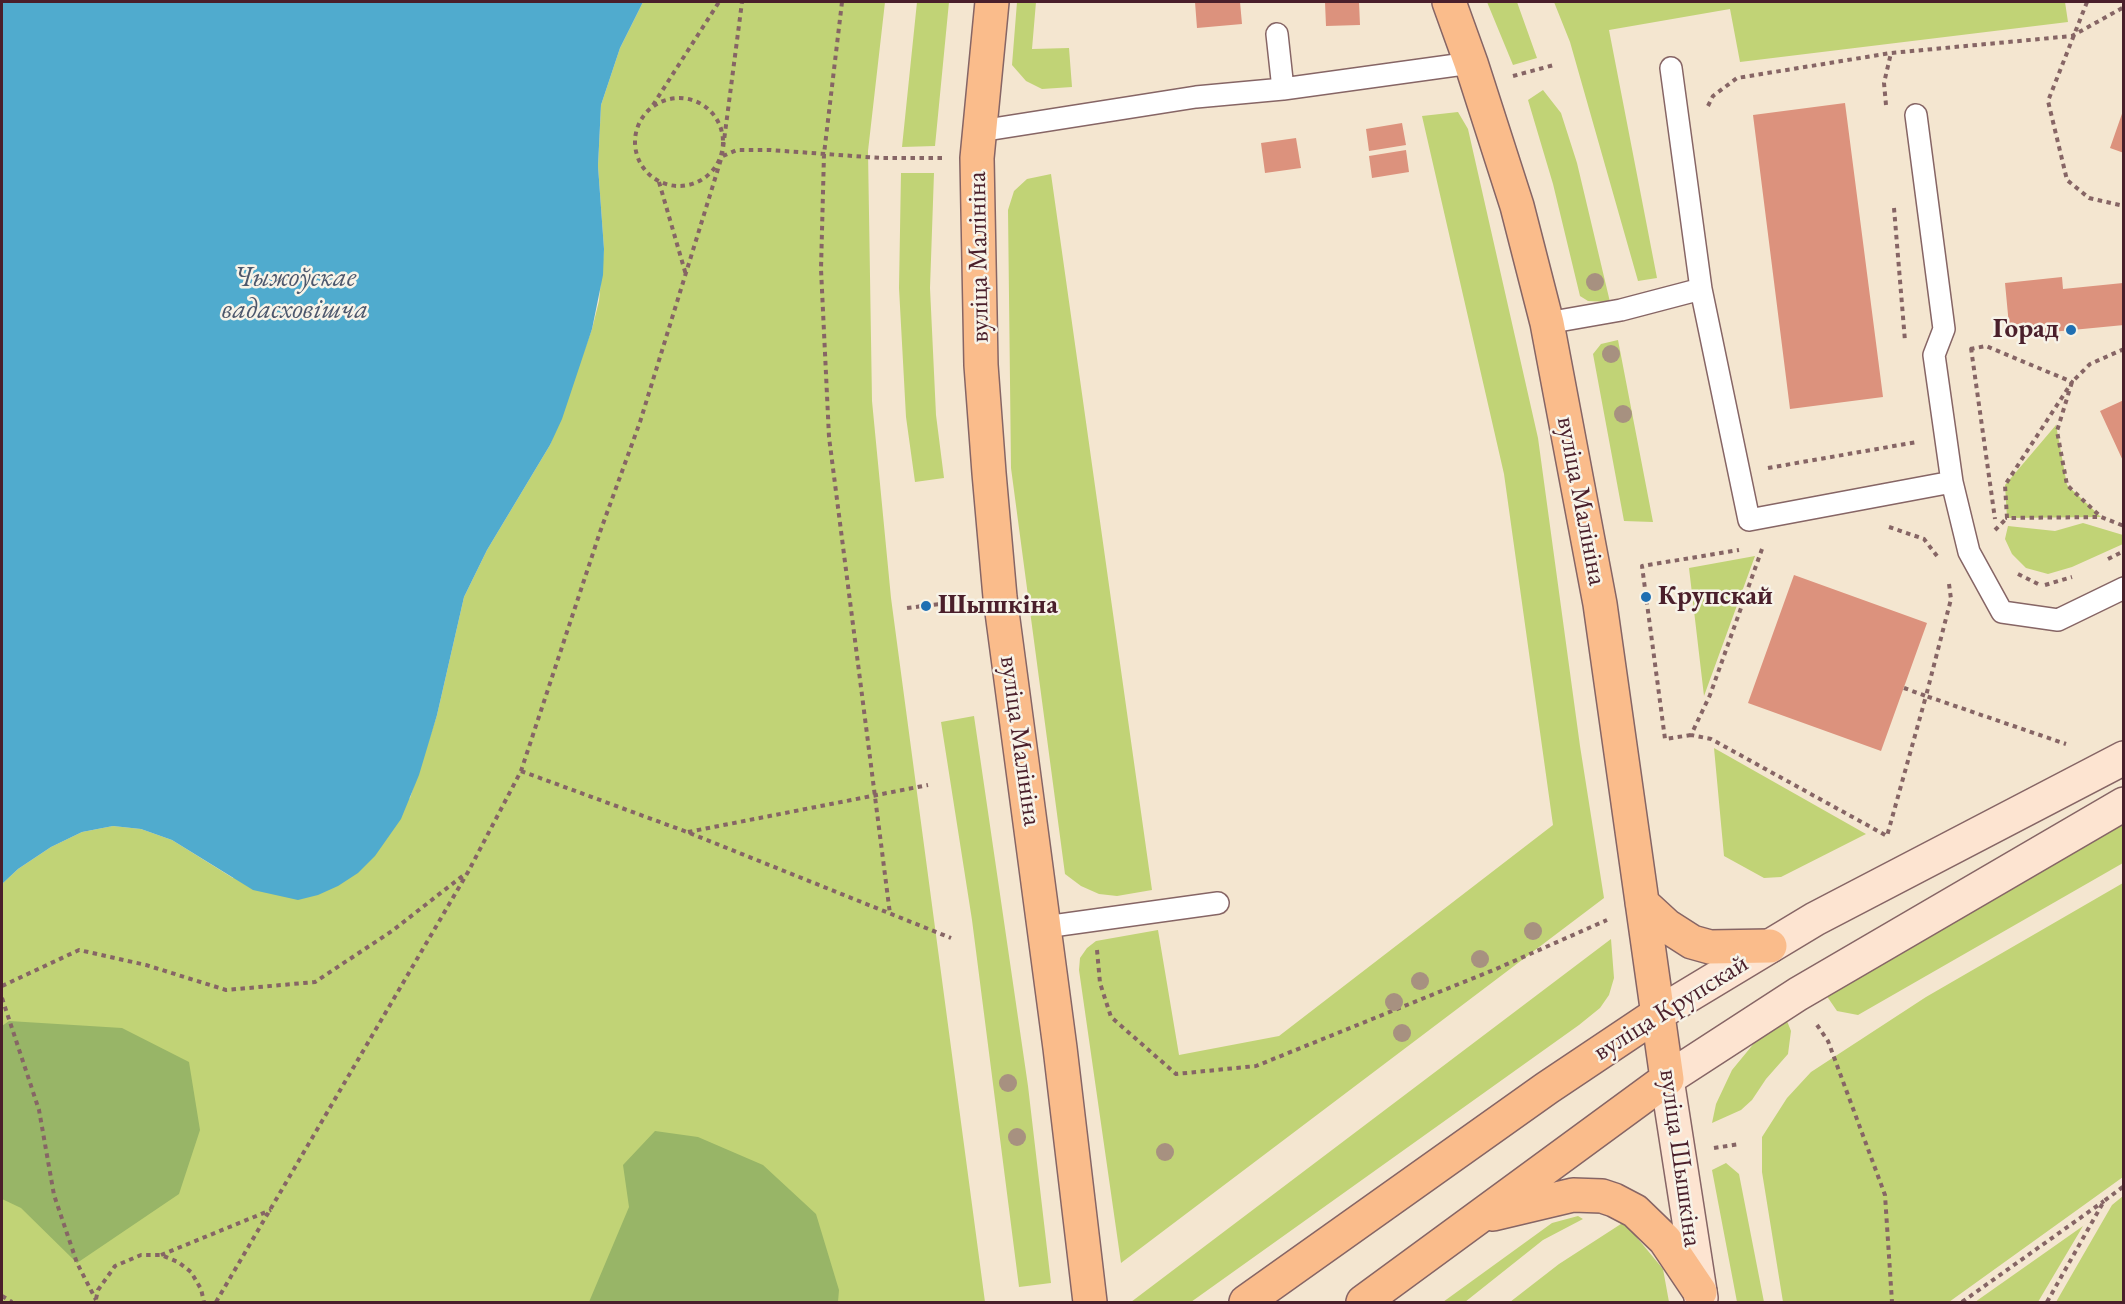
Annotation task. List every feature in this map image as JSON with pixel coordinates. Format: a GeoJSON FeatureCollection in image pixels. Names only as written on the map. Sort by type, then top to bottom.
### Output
{"type":"FeatureCollection","features":[{"type":"Feature","properties":{"kind":"main road","name":"вуліца Малініна"},"geometry":{"type":"LineString","coordinates":[[992,2],[977,159],[981,365],[989,473],[1000,597],[1045,927],[1091,1301]]}},
{"type":"Feature","properties":{"kind":"main road","name":"вуліца Малініна"},"geometry":{"type":"LineString","coordinates":[[1449,2],[1517,206],[1547,323],[1600,604],[1659,1013]]}},
{"type":"Feature","properties":{"kind":"main road"},"geometry":{"type":"LineString","coordinates":[[1642,903],[1666,926],[1692,942],[1710,947],[1770,945]]}},
{"type":"Feature","properties":{"kind":"main road","name":"вуліца Шышкіна"},"geometry":{"type":"LineString","coordinates":[[1659,1013],[1667,1079]]}},
{"type":"Feature","properties":{"kind":"main road","name":"вуліца Крупскай"},"geometry":{"type":"LineString","coordinates":[[1246,1302],[1547,1088],[1659,1013]]}},
{"type":"Feature","properties":{"kind":"main road","name":"вуліца Крупскай"},"geometry":{"type":"LineString","coordinates":[[1363,1302],[1667,1079]]}},
{"type":"Feature","properties":{"kind":"main road"},"geometry":{"type":"LineString","coordinates":[[1477,1218],[1573,1195],[1602,1196],[1635,1211],[1665,1240],[1701,1297]]}},
{"type":"Feature","properties":{"kind":"street","name":"вуліца Крупскай"},"geometry":{"type":"LineString","coordinates":[[1659,1013],[1770,945],[1965,839],[2124,758]]}},
{"type":"Feature","properties":{"kind":"street","name":"вуліца Крупскай"},"geometry":{"type":"LineString","coordinates":[[1667,1079],[1798,994],[2124,804]]}},
{"type":"Feature","properties":{"kind":"street","name":"вуліца Шышкіна"},"geometry":{"type":"LineString","coordinates":[[1667,1079],[1701,1297]]}},
{"type":"Feature","properties":{"kind":"lane"},"geometry":{"type":"LineString","coordinates":[[1277,34],[1283,89]]}},
{"type":"Feature","properties":{"kind":"lane"},"geometry":{"type":"LineString","coordinates":[[980,131],[1196,97],[1283,89],[1471,63]]}},
{"type":"Feature","properties":{"kind":"lane"},"geometry":{"type":"LineString","coordinates":[[1671,68],[1701,289],[1749,520],[1952,482]]}},
{"type":"Feature","properties":{"kind":"lane"},"geometry":{"type":"LineString","coordinates":[[1916,115],[1944,329],[1934,355],[1952,482],[1969,552],[2002,612],[2058,620],[2124,588]]}},
{"type":"Feature","properties":{"kind":"lane"},"geometry":{"type":"LineString","coordinates":[[1547,323],[1621,310],[1701,289]]}},
{"type":"Feature","properties":{"kind":"lane"},"geometry":{"type":"LineString","coordinates":[[1045,927],[1218,903]]}},
{"type":"Feature","properties":{"kind":"path"},"geometry":{"type":"LineString","coordinates":[[653,106],[665,99],[679,97],[693,99],[705,105],[716,115],[722,128],[722,156],[715,170],[704,180],[689,186],[674,186],[660,182],[647,173],[639,161],[635,146],[636,130],[719,2]]}},
{"type":"Feature","properties":{"kind":"path"},"geometry":{"type":"LineString","coordinates":[[216,1302],[468,873],[521,771],[600,532],[640,422],[722,156],[742,2]]}},
{"type":"Feature","properties":{"kind":"path"},"geometry":{"type":"LineString","coordinates":[[842,2],[824,154],[821,269],[829,437],[890,915]]}},
{"type":"Feature","properties":{"kind":"path"},"geometry":{"type":"LineString","coordinates":[[2087,2],[2048,101],[2067,180],[2089,198],[2124,206]]}},
{"type":"Feature","properties":{"kind":"path"},"geometry":{"type":"LineString","coordinates":[[1703,117],[1713,96],[1737,78],[1891,53],[2072,36],[2124,7]]}},
{"type":"Feature","properties":{"kind":"path"},"geometry":{"type":"LineString","coordinates":[[1886,106],[1884,83],[1891,53]]}},
{"type":"Feature","properties":{"kind":"path"},"geometry":{"type":"LineString","coordinates":[[1512,76],[1554,65]]}},
{"type":"Feature","properties":{"kind":"path"},"geometry":{"type":"LineString","coordinates":[[722,156],[737,150],[770,150],[881,158]]}},
{"type":"Feature","properties":{"kind":"path"},"geometry":{"type":"LineString","coordinates":[[660,182],[686,276]]}},
{"type":"Feature","properties":{"kind":"path"},"geometry":{"type":"LineString","coordinates":[[1894,200],[1907,364],[1934,355],[1986,346],[2072,382]]}},
{"type":"Feature","properties":{"kind":"path"},"geometry":{"type":"LineString","coordinates":[[1971,348],[1999,538]]}},
{"type":"Feature","properties":{"kind":"path"},"geometry":{"type":"LineString","coordinates":[[2124,349],[2090,364],[2072,382],[2005,485],[2007,518],[2101,518],[2124,526]]}},
{"type":"Feature","properties":{"kind":"path"},"geometry":{"type":"LineString","coordinates":[[2072,382],[2057,431],[2067,485],[2101,518]]}},
{"type":"Feature","properties":{"kind":"path"},"geometry":{"type":"LineString","coordinates":[[1767,468],[1925,441]]}},
{"type":"Feature","properties":{"kind":"path"},"geometry":{"type":"LineString","coordinates":[[1880,529],[1892,527],[1924,539],[1942,561]]}},
{"type":"Feature","properties":{"kind":"path"},"geometry":{"type":"LineString","coordinates":[[1691,735],[1710,695],[1763,546],[1752,547]]}},
{"type":"Feature","properties":{"kind":"path"},"geometry":{"type":"LineString","coordinates":[[1742,549],[1642,566],[1665,739],[1691,735],[1711,739],[1887,836],[1951,599],[1948,578]]}},
{"type":"Feature","properties":{"kind":"path"},"geometry":{"type":"LineString","coordinates":[[2103,561],[2124,551]]}},
{"type":"Feature","properties":{"kind":"path"},"geometry":{"type":"LineString","coordinates":[[2014,568],[2019,575],[2041,586],[2082,572]]}},
{"type":"Feature","properties":{"kind":"path"},"geometry":{"type":"LineString","coordinates":[[907,608],[926,606]]}},
{"type":"Feature","properties":{"kind":"path"},"geometry":{"type":"LineString","coordinates":[[1904,688],[2066,744]]}},
{"type":"Feature","properties":{"kind":"path"},"geometry":{"type":"LineString","coordinates":[[521,771],[687,832],[951,938]]}},
{"type":"Feature","properties":{"kind":"path"},"geometry":{"type":"LineString","coordinates":[[687,832],[928,785]]}},
{"type":"Feature","properties":{"kind":"path"},"geometry":{"type":"LineString","coordinates":[[2,986],[79,950],[146,965],[226,990],[315,981],[392,931],[468,873]]}},
{"type":"Feature","properties":{"kind":"path"},"geometry":{"type":"LineString","coordinates":[[1095,920],[1100,983],[1111,1017],[1176,1074],[1256,1066],[1496,969],[1608,920]]}},
{"type":"Feature","properties":{"kind":"path"},"geometry":{"type":"LineString","coordinates":[[2,998],[39,1110],[54,1195],[77,1263],[96,1301]]}},
{"type":"Feature","properties":{"kind":"path"},"geometry":{"type":"LineString","coordinates":[[1828,1041],[1885,1195],[1892,1302]]}},
{"type":"Feature","properties":{"kind":"path"},"geometry":{"type":"LineString","coordinates":[[1713,1148],[1740,1144]]}},
{"type":"Feature","properties":{"kind":"path"},"geometry":{"type":"LineString","coordinates":[[1962,1302],[2124,1186]]}},
{"type":"Feature","properties":{"kind":"path"},"geometry":{"type":"LineString","coordinates":[[2046,1302],[2104,1201]]}},
{"type":"Feature","properties":{"kind":"path"},"geometry":{"type":"LineString","coordinates":[[161,1256],[272,1210]]}},
{"type":"Feature","properties":{"kind":"path"},"geometry":{"type":"LineString","coordinates":[[96,1301],[98,1290],[115,1266],[141,1255],[161,1256],[178,1262],[191,1272],[201,1288],[204,1302]]}},
{"type":"Feature","properties":{"kind":"path"},"geometry":{"type":"LineString","coordinates":[[2,1296],[12,1302]]}},
{"type":"Feature","properties":{"kind":"green space"},"geometry":{"type":"Polygon","coordinates":[[[643,2],[885,2],[868,151],[872,401],[891,598],[985,1302],[2,1302],[2,884],[18,869],[51,847],[82,832],[113,826],[141,829],[172,840],[233,878],[410,798],[437,715],[464,597],[487,550],[550,445],[592,329],[599,301],[604,249],[598,166],[601,105],[620,48],[643,2]]]}},
{"type":"Feature","properties":{"kind":"green space"},"geometry":{"type":"Polygon","coordinates":[[[917,2],[949,2],[935,146],[902,147],[917,2]]]}},
{"type":"Feature","properties":{"kind":"green space"},"geometry":{"type":"Polygon","coordinates":[[[1017,2],[1036,2],[1032,49],[1069,48],[1072,87],[1042,89],[1026,81],[1012,65],[1017,2]]]}},
{"type":"Feature","properties":{"kind":"green space"},"geometry":{"type":"Polygon","coordinates":[[[1487,2],[1517,2],[1537,58],[1513,65],[1487,2]]]}},
{"type":"Feature","properties":{"kind":"green space"},"geometry":{"type":"Polygon","coordinates":[[[1554,2],[2065,2],[2068,22],[1740,62],[1730,9],[1609,30],[1657,278],[1638,281],[1570,42],[1554,2]]]}},
{"type":"Feature","properties":{"kind":"green space"},"geometry":{"type":"Polygon","coordinates":[[[1543,90],[1561,113],[1577,163],[1610,302],[1588,301],[1580,296],[1553,184],[1528,100],[1543,90]]]}},
{"type":"Feature","properties":{"kind":"green space"},"geometry":{"type":"Polygon","coordinates":[[[1458,112],[1468,129],[1538,438],[1580,746],[1604,898],[1121,1263],[1079,970],[1080,958],[1087,948],[1096,941],[1158,930],[1179,1055],[1279,1036],[1553,825],[1504,474],[1422,116],[1458,112]]]}},
{"type":"Feature","properties":{"kind":"green space"},"geometry":{"type":"Polygon","coordinates":[[[901,173],[934,173],[930,288],[936,415],[944,478],[915,482],[906,417],[899,288],[901,173]]]}},
{"type":"Feature","properties":{"kind":"green space"},"geometry":{"type":"Polygon","coordinates":[[[1051,174],[1152,890],[1117,896],[1099,894],[1081,886],[1065,874],[1011,468],[1008,210],[1014,191],[1027,179],[1051,174]]]}},
{"type":"Feature","properties":{"kind":"green space"},"geometry":{"type":"Polygon","coordinates":[[[1618,340],[1653,522],[1624,521],[1593,354],[1601,344],[1618,340]]]}},
{"type":"Feature","properties":{"kind":"green space"},"geometry":{"type":"Polygon","coordinates":[[[2056,425],[2067,485],[2101,517],[2007,518],[2005,485],[2056,425]]]}},
{"type":"Feature","properties":{"kind":"green space"},"geometry":{"type":"Polygon","coordinates":[[[2083,523],[2123,535],[2123,544],[2072,567],[2048,574],[2026,568],[2012,554],[2005,539],[2008,526],[2055,531],[2083,523]]]}},
{"type":"Feature","properties":{"kind":"green space"},"geometry":{"type":"Polygon","coordinates":[[[1755,556],[1704,696],[1689,568],[1755,556]]]}},
{"type":"Feature","properties":{"kind":"green space"},"geometry":{"type":"Polygon","coordinates":[[[974,716],[1028,1086],[1051,1283],[1019,1287],[972,920],[941,722],[974,716]]]}},
{"type":"Feature","properties":{"kind":"green space"},"geometry":{"type":"Polygon","coordinates":[[[1714,748],[1866,834],[1781,877],[1764,878],[1724,856],[1714,748]]]}},
{"type":"Feature","properties":{"kind":"green space"},"geometry":{"type":"Polygon","coordinates":[[[2123,822],[2123,863],[1858,1015],[1837,1011],[1824,992],[2123,822]]]}},
{"type":"Feature","properties":{"kind":"green space"},"geometry":{"type":"Polygon","coordinates":[[[2123,883],[2123,1177],[1949,1302],[1783,1302],[1762,1172],[1762,1137],[1787,1098],[1811,1072],[1926,997],[2123,883]]]}},
{"type":"Feature","properties":{"kind":"green space"},"geometry":{"type":"Polygon","coordinates":[[[1611,939],[1614,978],[1609,995],[1600,1008],[1579,1025],[1191,1302],[1131,1302],[1611,939]]]}},
{"type":"Feature","properties":{"kind":"green space"},"geometry":{"type":"Polygon","coordinates":[[[1785,1016],[1791,1031],[1788,1054],[1766,1079],[1752,1100],[1741,1110],[1712,1123],[1716,1104],[1732,1070],[1760,1036],[1785,1016]]]}},
{"type":"Feature","properties":{"kind":"green space"},"geometry":{"type":"Polygon","coordinates":[[[9,1021],[122,1028],[189,1062],[200,1130],[179,1194],[77,1263],[21,1208],[2,1199],[2,1026],[9,1021]]]}},
{"type":"Feature","properties":{"kind":"green space"},"geometry":{"type":"Polygon","coordinates":[[[655,1131],[698,1137],[763,1165],[816,1214],[839,1290],[838,1302],[589,1302],[629,1207],[623,1165],[655,1131]]]}},
{"type":"Feature","properties":{"kind":"green space"},"geometry":{"type":"Polygon","coordinates":[[[1726,1163],[1739,1174],[1764,1302],[1737,1302],[1712,1170],[1726,1163]]]}},
{"type":"Feature","properties":{"kind":"green space"},"geometry":{"type":"Polygon","coordinates":[[[2123,1196],[2123,1302],[2056,1302],[2112,1205],[2123,1196]]]}},
{"type":"Feature","properties":{"kind":"green space"},"geometry":{"type":"Polygon","coordinates":[[[1578,1216],[1583,1219],[1543,1240],[1465,1302],[1443,1302],[1552,1223],[1578,1216]]]}},
{"type":"Feature","properties":{"kind":"green space"},"geometry":{"type":"Polygon","coordinates":[[[1624,1222],[1663,1269],[1669,1302],[1510,1302],[1559,1264],[1624,1222]]]}},
{"type":"Feature","properties":{"kind":"green space"},"geometry":{"type":"Polygon","coordinates":[[[2083,1226],[2038,1302],[1975,1302],[2083,1226]]]}},
{"type":"Feature","properties":{"kind":"water","name":"Чыжоўскае вадасховішча"},"geometry":{"type":"Polygon","coordinates":[[[2,2],[643,2],[620,48],[601,105],[598,166],[604,249],[603,275],[592,329],[562,419],[550,445],[487,550],[464,597],[437,715],[419,775],[401,819],[375,856],[358,873],[318,895],[298,900],[253,890],[172,840],[141,829],[113,826],[82,832],[51,847],[18,869],[2,884],[2,2]]]}},
{"type":"Feature","properties":{"kind":"building"},"geometry":{"type":"Polygon","coordinates":[[[1195,2],[1240,2],[1242,24],[1197,28],[1195,2]]]}},
{"type":"Feature","properties":{"kind":"building"},"geometry":{"type":"Polygon","coordinates":[[[1325,2],[1359,2],[1360,25],[1326,26],[1325,2]]]}},
{"type":"Feature","properties":{"kind":"building"},"geometry":{"type":"Polygon","coordinates":[[[1845,103],[1883,397],[1790,409],[1753,115],[1845,103]]]}},
{"type":"Feature","properties":{"kind":"building"},"geometry":{"type":"Polygon","coordinates":[[[2124,108],[2124,153],[2110,148],[2124,108]]]}},
{"type":"Feature","properties":{"kind":"building"},"geometry":{"type":"Polygon","coordinates":[[[1402,123],[1406,145],[1369,151],[1366,129],[1402,123]]]}},
{"type":"Feature","properties":{"kind":"building"},"geometry":{"type":"Polygon","coordinates":[[[1296,138],[1301,168],[1265,173],[1261,143],[1296,138]]]}},
{"type":"Feature","properties":{"kind":"building"},"geometry":{"type":"Polygon","coordinates":[[[1406,150],[1409,172],[1372,178],[1369,156],[1406,150]]]}},
{"type":"Feature","properties":{"kind":"building"},"geometry":{"type":"Polygon","coordinates":[[[2062,277],[2063,289],[2123,283],[2124,325],[2010,336],[2005,283],[2062,277]]]}},
{"type":"Feature","properties":{"kind":"building"},"geometry":{"type":"Polygon","coordinates":[[[2124,400],[2124,463],[2100,411],[2124,400]]]}},
{"type":"Feature","properties":{"kind":"building"},"geometry":{"type":"Polygon","coordinates":[[[1794,575],[1927,623],[1881,751],[1748,703],[1794,575]]]}},
{"type":"Feature","properties":{"kind":"place","name":"Горад"},"geometry":{"type":"Point","coordinates":[2071,330]}},
{"type":"Feature","properties":{"kind":"place","name":"Крупскай"},"geometry":{"type":"Point","coordinates":[1646,597]}},
{"type":"Feature","properties":{"kind":"place","name":"Шышкіна"},"geometry":{"type":"Point","coordinates":[926,606]}}]}
